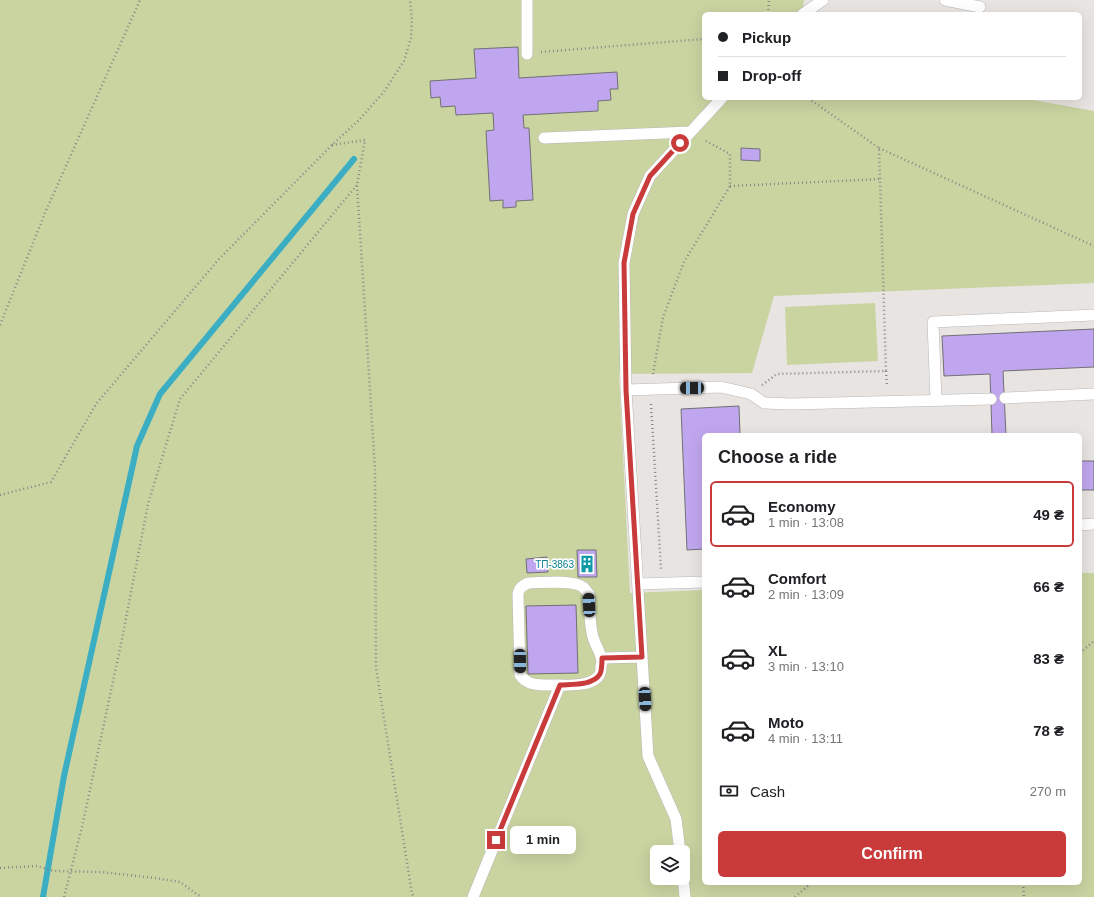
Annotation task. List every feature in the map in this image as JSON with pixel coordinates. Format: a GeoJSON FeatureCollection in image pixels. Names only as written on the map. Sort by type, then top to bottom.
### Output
{"type":"FeatureCollection","features":[{"type":"Feature","properties":{"kind":"lane"},"geometry":{"type":"LineString","coordinates":[[526,0],[527,54]]}},
{"type":"Feature","properties":{"kind":"lane"},"geometry":{"type":"LineString","coordinates":[[945,0],[980,7]]}},
{"type":"Feature","properties":{"kind":"lane"},"geometry":{"type":"LineString","coordinates":[[679,845],[676,819],[648,756],[626,390],[624,263],[633,214],[650,176],[720,100]]}},
{"type":"Feature","properties":{"kind":"lane"},"geometry":{"type":"LineString","coordinates":[[544,138],[690,132]]}},
{"type":"Feature","properties":{"kind":"lane"},"geometry":{"type":"LineString","coordinates":[[936,400],[933,322],[1094,315]]}},
{"type":"Feature","properties":{"kind":"lane"},"geometry":{"type":"LineString","coordinates":[[626,390],[721,387],[751,394],[764,403],[792,404],[991,399]]}},
{"type":"Feature","properties":{"kind":"lane"},"geometry":{"type":"LineString","coordinates":[[1005,398],[1094,394]]}},
{"type":"Feature","properties":{"kind":"lane"},"geometry":{"type":"LineString","coordinates":[[1082,525],[1094,524]]}},
{"type":"Feature","properties":{"kind":"lane"},"geometry":{"type":"LineString","coordinates":[[638,584],[702,582]]}},
{"type":"Feature","properties":{"kind":"lane"},"geometry":{"type":"LineString","coordinates":[[528,583],[572,583],[582,586],[589,594],[592,632],[602,658],[601,672],[598,677],[585,683],[560,685],[527,682],[520,674],[518,594],[522,586],[528,583]]}},
{"type":"Feature","properties":{"kind":"lane"},"geometry":{"type":"LineString","coordinates":[[602,658],[642,657]]}},
{"type":"Feature","properties":{"kind":"lane"},"geometry":{"type":"LineString","coordinates":[[473,897],[560,685]]}},
{"type":"Feature","properties":{"kind":"lane"},"geometry":{"type":"LineString","coordinates":[[684,885],[685,897]]}},
{"type":"Feature","properties":{"kind":"path"},"geometry":{"type":"LineString","coordinates":[[0,325],[45,213],[140,0]]}},
{"type":"Feature","properties":{"kind":"path"},"geometry":{"type":"LineString","coordinates":[[0,495],[51,482],[96,404],[219,259],[332,145],[358,121],[383,93],[404,61],[411,38],[412,20],[410,0]]}},
{"type":"Feature","properties":{"kind":"path"},"geometry":{"type":"LineString","coordinates":[[768,0],[768,12]]}},
{"type":"Feature","properties":{"kind":"path"},"geometry":{"type":"LineString","coordinates":[[527,54],[702,39]]}},
{"type":"Feature","properties":{"kind":"path"},"geometry":{"type":"LineString","coordinates":[[811,100],[879,148],[1094,246]]}},
{"type":"Feature","properties":{"kind":"path"},"geometry":{"type":"LineString","coordinates":[[661,584],[650,389],[663,317],[679,276],[688,255],[730,186],[730,154],[690,132]]}},
{"type":"Feature","properties":{"kind":"path"},"geometry":{"type":"LineString","coordinates":[[332,145],[365,140],[357,185],[375,470],[376,668],[412,894],[415,897]]}},
{"type":"Feature","properties":{"kind":"path"},"geometry":{"type":"LineString","coordinates":[[751,394],[777,374],[886,371],[879,148]]}},
{"type":"Feature","properties":{"kind":"path"},"geometry":{"type":"LineString","coordinates":[[730,186],[881,179]]}},
{"type":"Feature","properties":{"kind":"path"},"geometry":{"type":"LineString","coordinates":[[64,897],[82,827],[122,639],[148,504],[180,399],[357,185]]}},
{"type":"Feature","properties":{"kind":"path"},"geometry":{"type":"LineString","coordinates":[[1082,651],[1094,641]]}},
{"type":"Feature","properties":{"kind":"path"},"geometry":{"type":"LineString","coordinates":[[0,868],[37,866],[54,871],[101,872],[180,882],[201,897]]}},
{"type":"Feature","properties":{"kind":"path"},"geometry":{"type":"LineString","coordinates":[[795,897],[809,885]]}},
{"type":"Feature","properties":{"kind":"path"},"geometry":{"type":"LineString","coordinates":[[1023,885],[1024,897]]}},
{"type":"Feature","properties":{"kind":"green space"},"geometry":{"type":"Polygon","coordinates":[[[0,0],[804,0],[802,12],[702,12],[702,100],[1033,100],[1094,111],[1094,283],[774,296],[752,373],[619,374],[630,593],[702,590],[702,885],[1082,885],[1082,573],[1094,573],[1094,897],[0,897],[0,0]]]}},
{"type":"Feature","properties":{"kind":"green space"},"geometry":{"type":"Polygon","coordinates":[[[875,303],[878,361],[787,365],[785,307],[875,303]]]}},
{"type":"Feature","properties":{"kind":"building"},"geometry":{"type":"Polygon","coordinates":[[[518,47],[519,78],[617,72],[618,89],[610,89],[611,100],[598,101],[598,111],[523,115],[524,128],[529,128],[533,200],[516,201],[516,207],[503,208],[503,200],[490,201],[486,131],[494,130],[493,113],[456,115],[455,106],[441,107],[440,97],[431,98],[430,81],[476,78],[474,49],[518,47]]]}},
{"type":"Feature","properties":{"kind":"building"},"geometry":{"type":"Polygon","coordinates":[[[741,148],[760,149],[760,161],[741,160],[741,148]]]}},
{"type":"Feature","properties":{"kind":"building"},"geometry":{"type":"Polygon","coordinates":[[[1094,329],[1094,367],[1003,371],[1006,433],[992,433],[990,374],[944,376],[942,336],[1094,329]]]}},
{"type":"Feature","properties":{"kind":"building"},"geometry":{"type":"Polygon","coordinates":[[[739,406],[740,433],[702,433],[702,549],[687,550],[681,409],[739,406]]]}},
{"type":"Feature","properties":{"kind":"building"},"geometry":{"type":"Polygon","coordinates":[[[1082,461],[1094,461],[1094,490],[1082,490],[1082,461]]]}},
{"type":"Feature","properties":{"kind":"building","name":"ТП-3863"},"geometry":{"type":"Polygon","coordinates":[[[577,550],[596,550],[597,577],[578,577],[577,550]]]}},
{"type":"Feature","properties":{"kind":"building"},"geometry":{"type":"Polygon","coordinates":[[[547,557],[548,572],[527,573],[526,559],[547,557]]]}},
{"type":"Feature","properties":{"kind":"building"},"geometry":{"type":"Polygon","coordinates":[[[576,605],[578,673],[528,674],[526,606],[576,605]]]}},
{"type":"Feature","properties":{"kind":"waterway"},"geometry":{"type":"LineString","coordinates":[[43,897],[64,776],[137,446],[160,394],[354,159]]}},
{"type":"Feature","properties":{"kind":"place","name":"ТП-3863"},"geometry":{"type":"Point","coordinates":[587,564]}},
{"type":"Feature","properties":{"kind":"route"},"geometry":{"type":"LineString","coordinates":[[496,840],[560,685],[585,683],[598,677],[601,672],[602,658],[642,657],[626,390],[624,263],[633,214],[650,176],[680,143]]}}]}
